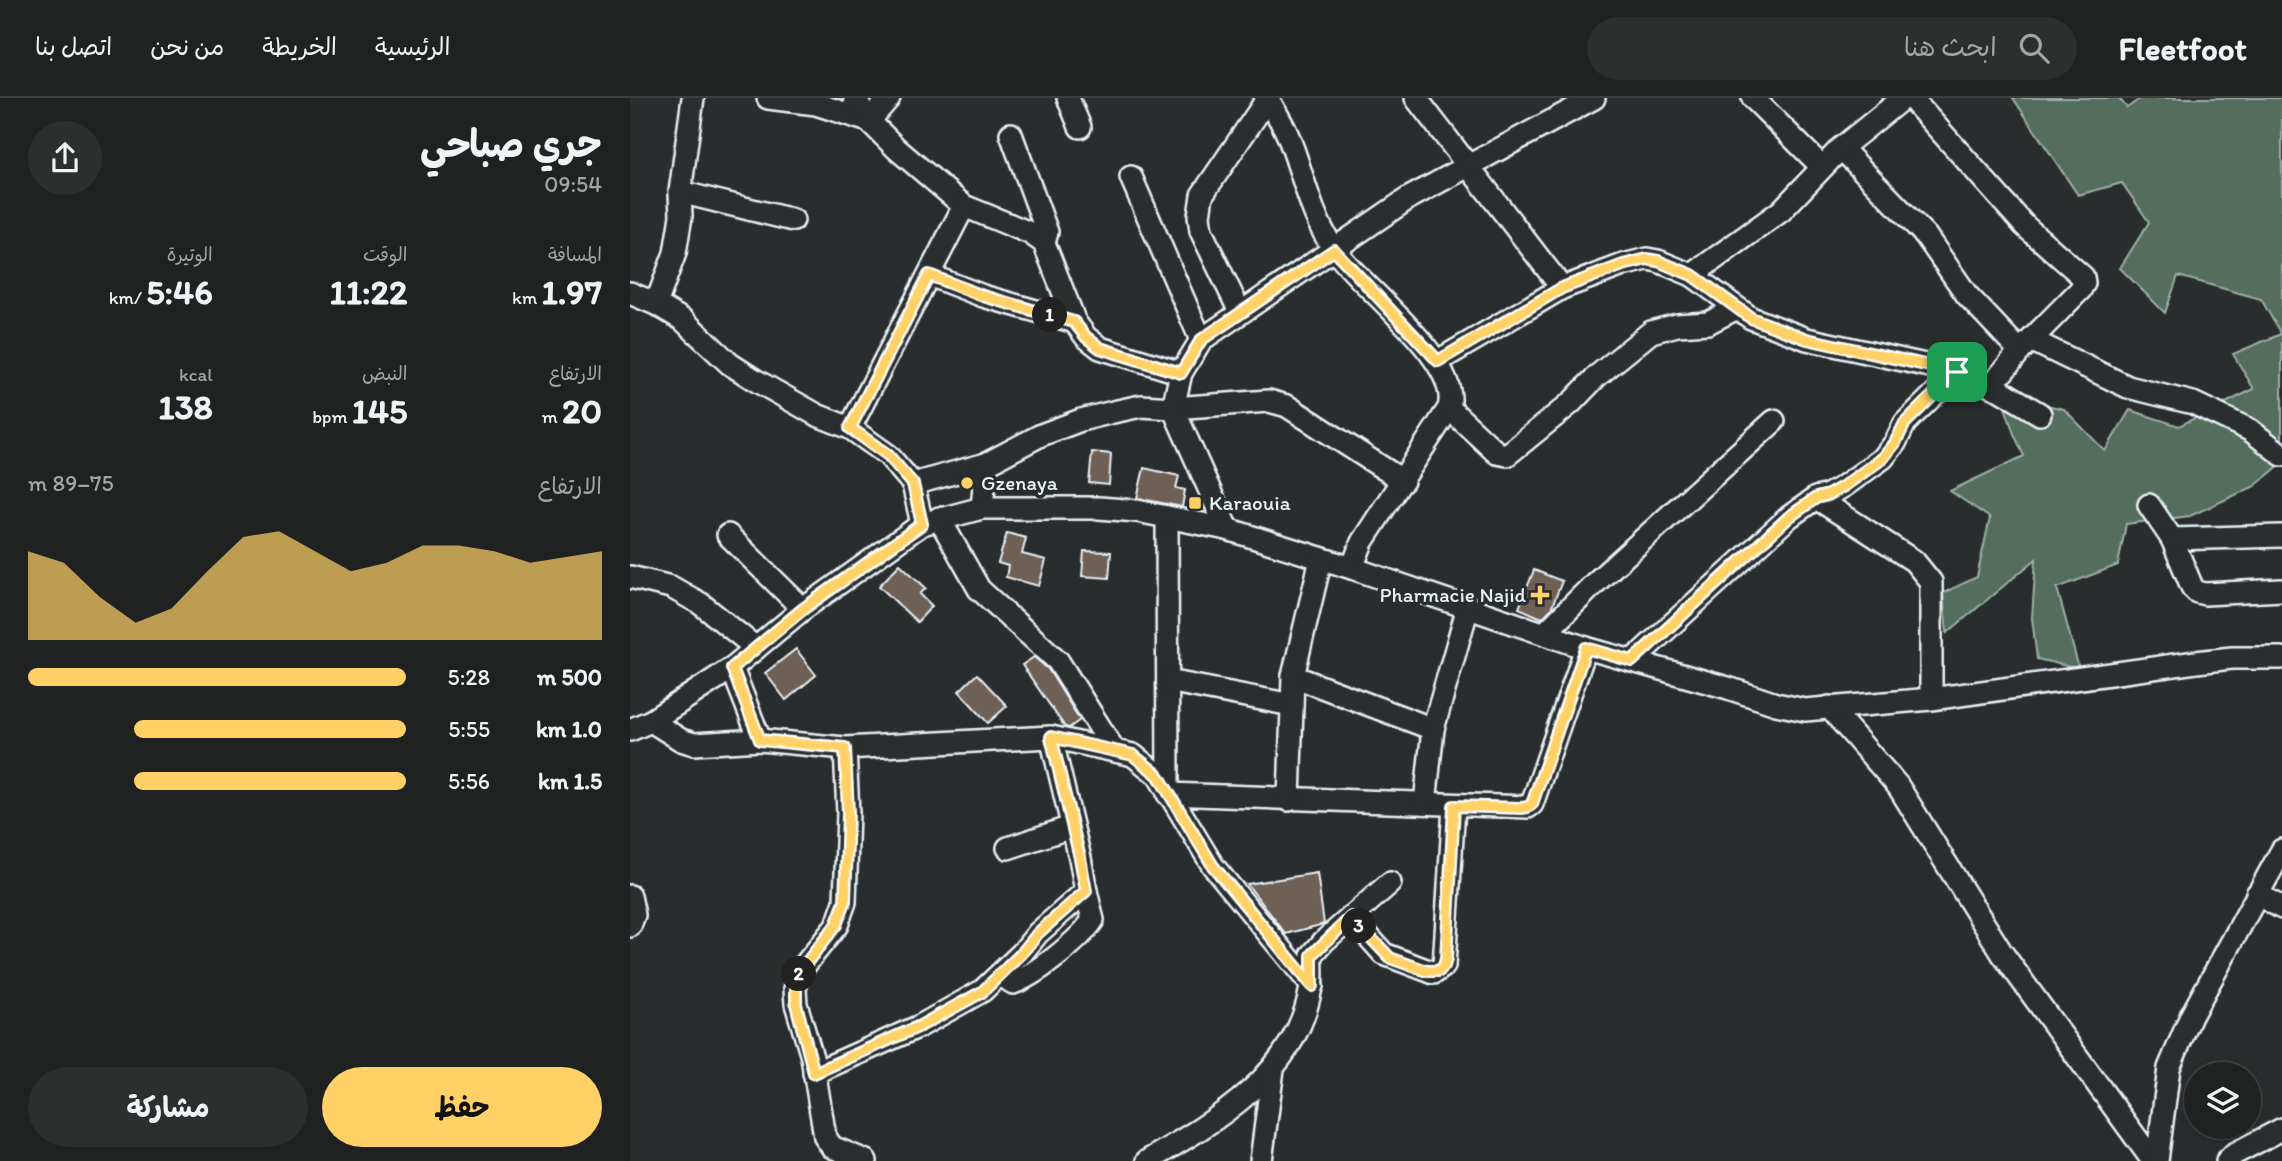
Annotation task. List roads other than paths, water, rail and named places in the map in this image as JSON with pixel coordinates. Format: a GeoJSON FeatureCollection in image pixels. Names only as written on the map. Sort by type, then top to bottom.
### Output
{"type":"FeatureCollection","features":[{"type":"Feature","properties":{"kind":"street"},"geometry":{"type":"LineString","coordinates":[[656,304],[675,253],[693,98]]}},
{"type":"Feature","properties":{"kind":"street"},"geometry":{"type":"LineString","coordinates":[[768,98],[816,104],[869,121]]}},
{"type":"Feature","properties":{"kind":"street"},"geometry":{"type":"LineString","coordinates":[[855,98],[869,121],[915,166],[964,206],[1030,233],[1044,243],[1074,322],[1086,337],[1100,348],[1181,373]]}},
{"type":"Feature","properties":{"kind":"street"},"geometry":{"type":"LineString","coordinates":[[869,121],[889,98]]}},
{"type":"Feature","properties":{"kind":"street"},"geometry":{"type":"LineString","coordinates":[[1068,98],[1080,127]]}},
{"type":"Feature","properties":{"kind":"street"},"geometry":{"type":"LineString","coordinates":[[1240,312],[1201,231],[1199,216],[1202,195],[1268,98],[1290,139],[1307,195],[1334,250],[1438,361],[1452,396],[1449,408],[1362,541],[1352,568]]}},
{"type":"Feature","properties":{"kind":"street"},"geometry":{"type":"LineString","coordinates":[[1416,98],[1562,288]]}},
{"type":"Feature","properties":{"kind":"street"},"geometry":{"type":"LineString","coordinates":[[1227,529],[1173,408],[1181,373],[1201,340],[1409,198],[1594,98]]}},
{"type":"Feature","properties":{"kind":"street"},"geometry":{"type":"LineString","coordinates":[[1753,98],[1822,167]]}},
{"type":"Feature","properties":{"kind":"street"},"geometry":{"type":"LineString","coordinates":[[1692,275],[1781,211],[1840,148],[1902,98]]}},
{"type":"Feature","properties":{"kind":"street"},"geometry":{"type":"LineString","coordinates":[[1911,98],[2025,226],[2083,277],[2084,283],[2080,290],[2025,345],[1991,386]]}},
{"type":"Feature","properties":{"kind":"street"},"geometry":{"type":"LineString","coordinates":[[1011,134],[1047,232],[1044,243]]}},
{"type":"Feature","properties":{"kind":"street"},"geometry":{"type":"LineString","coordinates":[[1840,148],[1926,236],[1966,295],[2025,345],[2128,387],[2193,403],[2249,430],[2282,455]]}},
{"type":"Feature","properties":{"kind":"street"},"geometry":{"type":"LineString","coordinates":[[1131,177],[1201,340]]}},
{"type":"Feature","properties":{"kind":"street"},"geometry":{"type":"LineString","coordinates":[[680,192],[793,220]]}},
{"type":"Feature","properties":{"kind":"street"},"geometry":{"type":"LineString","coordinates":[[850,428],[964,206]]}},
{"type":"Feature","properties":{"kind":"street"},"geometry":{"type":"LineString","coordinates":[[1438,361],[1562,288],[1647,259],[1692,275],[1751,318],[1807,339],[1957,372],[1991,386],[2040,414]]}},
{"type":"Feature","properties":{"kind":"street"},"geometry":{"type":"LineString","coordinates":[[929,275],[983,296],[1074,322]]}},
{"type":"Feature","properties":{"kind":"street"},"geometry":{"type":"LineString","coordinates":[[630,293],[683,320],[730,364],[755,380],[817,415],[850,428],[888,455],[913,484],[930,521],[979,589],[1058,661],[1114,750]]}},
{"type":"Feature","properties":{"kind":"street"},"geometry":{"type":"LineString","coordinates":[[1449,408],[1497,453],[1507,455],[1651,332],[1677,325],[1708,323],[1737,308]]}},
{"type":"Feature","properties":{"kind":"street"},"geometry":{"type":"LineString","coordinates":[[1632,661],[1789,517],[1816,498],[1844,486],[1883,458],[1895,443],[1905,423],[1957,372]]}},
{"type":"Feature","properties":{"kind":"street"},"geometry":{"type":"LineString","coordinates":[[913,484],[986,464],[1041,435],[1081,420],[1142,406],[1173,408],[1269,401],[1287,406],[1403,481]]}},
{"type":"Feature","properties":{"kind":"street"},"geometry":{"type":"LineString","coordinates":[[1545,633],[1613,566],[1774,421]]}},
{"type":"Feature","properties":{"kind":"street"},"geometry":{"type":"LineString","coordinates":[[982,508],[986,464]]}},
{"type":"Feature","properties":{"kind":"street"},"geometry":{"type":"LineString","coordinates":[[1816,498],[1914,561],[1931,582],[1930,699]]}},
{"type":"Feature","properties":{"kind":"street"},"geometry":{"type":"LineString","coordinates":[[2149,505],[2172,539],[2192,587],[2197,592],[2205,594],[2282,590]]}},
{"type":"Feature","properties":{"kind":"street"},"geometry":{"type":"LineString","coordinates":[[630,730],[651,721],[732,668],[803,609],[930,521],[982,508],[1099,508],[1137,511],[1227,529],[1352,568],[1586,648],[1776,704],[1805,710],[1881,705],[2232,658],[2282,658]]}},
{"type":"Feature","properties":{"kind":"street"},"geometry":{"type":"LineString","coordinates":[[1167,517],[1168,794]]}},
{"type":"Feature","properties":{"kind":"street"},"geometry":{"type":"LineString","coordinates":[[729,536],[803,609]]}},
{"type":"Feature","properties":{"kind":"street"},"geometry":{"type":"LineString","coordinates":[[2172,539],[2282,536]]}},
{"type":"Feature","properties":{"kind":"street"},"geometry":{"type":"LineString","coordinates":[[1289,800],[1293,676],[1321,559]]}},
{"type":"Feature","properties":{"kind":"street"},"geometry":{"type":"LineString","coordinates":[[630,577],[671,587],[701,604],[756,648]]}},
{"type":"Feature","properties":{"kind":"street"},"geometry":{"type":"LineString","coordinates":[[1424,803],[1433,729],[1468,607]]}},
{"type":"Feature","properties":{"kind":"street"},"geometry":{"type":"LineString","coordinates":[[1168,794],[1528,807],[1532,804],[1586,648]]}},
{"type":"Feature","properties":{"kind":"street"},"geometry":{"type":"LineString","coordinates":[[732,668],[760,740]]}},
{"type":"Feature","properties":{"kind":"street"},"geometry":{"type":"LineString","coordinates":[[1293,676],[1433,729]]}},
{"type":"Feature","properties":{"kind":"street"},"geometry":{"type":"LineString","coordinates":[[1168,681],[1292,705]]}},
{"type":"Feature","properties":{"kind":"street"},"geometry":{"type":"LineString","coordinates":[[1829,707],[1898,786],[2002,953],[2155,1161]]}},
{"type":"Feature","properties":{"kind":"street"},"geometry":{"type":"LineString","coordinates":[[651,721],[681,740],[694,744],[760,740],[845,748],[1051,737],[1133,755],[1158,775],[1213,866],[1312,986]]}},
{"type":"Feature","properties":{"kind":"street"},"geometry":{"type":"LineString","coordinates":[[1001,975],[1013,983],[1024,980],[1082,933],[1093,920],[1051,737]]}},
{"type":"Feature","properties":{"kind":"street"},"geometry":{"type":"LineString","coordinates":[[845,748],[848,813],[845,902],[836,925],[800,971],[796,1004],[814,1073],[825,1137],[832,1147],[866,1161]]}},
{"type":"Feature","properties":{"kind":"street"},"geometry":{"type":"LineString","coordinates":[[1351,917],[1390,958],[1434,973],[1444,966],[1454,806]]}},
{"type":"Feature","properties":{"kind":"street"},"geometry":{"type":"LineString","coordinates":[[1008,848],[1071,827]]}},
{"type":"Feature","properties":{"kind":"street"},"geometry":{"type":"LineString","coordinates":[[2155,1161],[2169,1068],[2191,1016],[2282,850]]}},
{"type":"Feature","properties":{"kind":"street"},"geometry":{"type":"LineString","coordinates":[[1147,1161],[1220,1115],[1249,1093],[1273,1069],[1293,1038],[1312,986],[1312,955],[1390,883]]}},
{"type":"Feature","properties":{"kind":"street"},"geometry":{"type":"LineString","coordinates":[[814,1073],[955,1009],[982,992],[1022,953],[1038,933],[1086,891]]}},
{"type":"Feature","properties":{"kind":"street"},"geometry":{"type":"LineString","coordinates":[[2257,894],[2282,908]]}},
{"type":"Feature","properties":{"kind":"street"},"geometry":{"type":"LineString","coordinates":[[630,896],[634,915],[630,926]]}},
{"type":"Feature","properties":{"kind":"street"},"geometry":{"type":"LineString","coordinates":[[1261,1161],[1273,1069]]}},
{"type":"Feature","properties":{"kind":"street"},"geometry":{"type":"LineString","coordinates":[[2227,1161],[2234,1154],[2282,1129]]}},
{"type":"Feature","properties":{"kind":"place","name":"Gzenaya"},"geometry":{"type":"Point","coordinates":[967,483]}},
{"type":"Feature","properties":{"kind":"place","name":"Karaouia"},"geometry":{"type":"Point","coordinates":[1195,503]}},
{"type":"Feature","properties":{"kind":"place","name":"Pharmacie Najid"},"geometry":{"type":"Point","coordinates":[1540,595]}}]}
